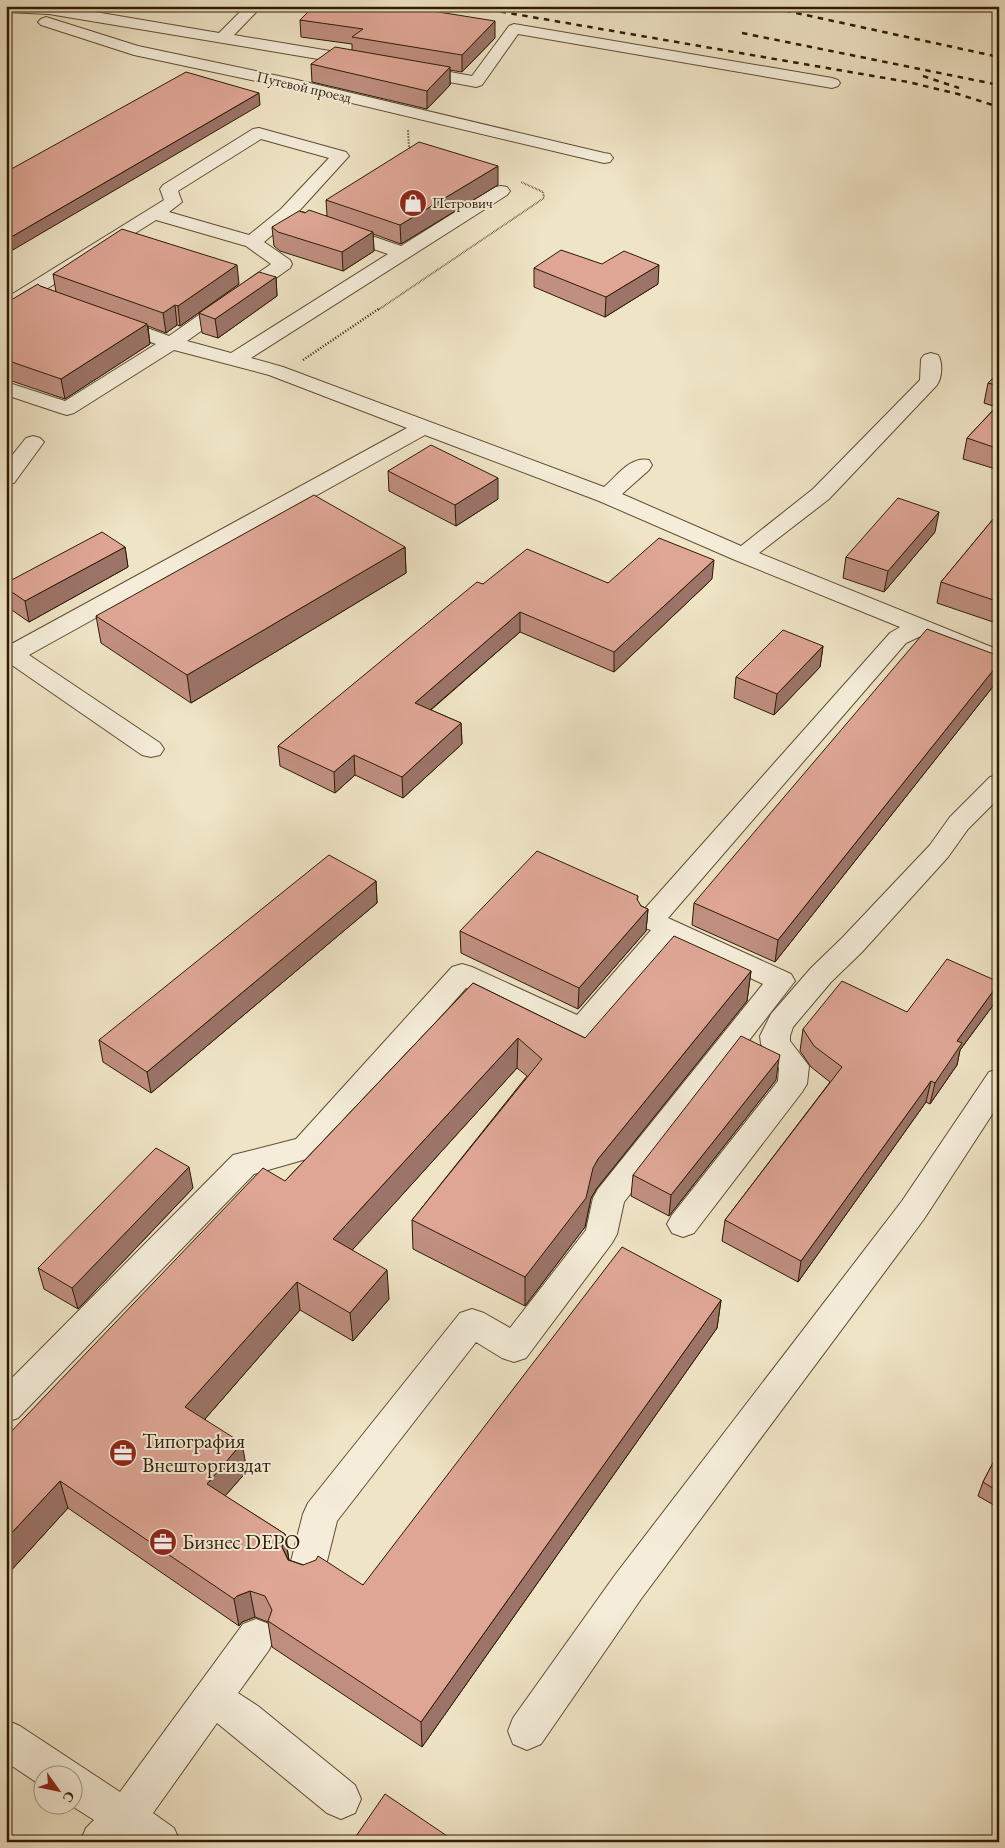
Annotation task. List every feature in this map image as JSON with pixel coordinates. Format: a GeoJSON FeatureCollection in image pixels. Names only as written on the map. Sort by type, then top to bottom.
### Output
{"type":"FeatureCollection","features":[{"type":"Feature","properties":{"kind":"street"},"geometry":{"type":"LineString","coordinates":[[224,37],[255,6]]}},
{"type":"Feature","properties":{"kind":"street"},"geometry":{"type":"LineString","coordinates":[[993,6],[999,8]]}},
{"type":"Feature","properties":{"kind":"street"},"geometry":{"type":"LineString","coordinates":[[6,7],[49,9],[379,64]]}},
{"type":"Feature","properties":{"kind":"street","name":"Путевой проезд"},"geometry":{"type":"LineString","coordinates":[[6,12],[31,17],[134,50],[292,84],[604,158]]}},
{"type":"Feature","properties":{"kind":"street"},"geometry":{"type":"LineString","coordinates":[[495,26],[832,83]]}},
{"type":"Feature","properties":{"kind":"street"},"geometry":{"type":"LineString","coordinates":[[398,68],[476,82],[514,29]]}},
{"type":"Feature","properties":{"kind":"street"},"geometry":{"type":"LineString","coordinates":[[6,306],[173,202],[169,190],[259,133],[340,156],[287,213],[252,242]]}},
{"type":"Feature","properties":{"kind":"street"},"geometry":{"type":"LineString","coordinates":[[234,360],[502,191]]}},
{"type":"Feature","properties":{"kind":"street"},"geometry":{"type":"LineString","coordinates":[[287,213],[404,253]]}},
{"type":"Feature","properties":{"kind":"street"},"geometry":{"type":"LineString","coordinates":[[6,388],[67,409],[172,343],[283,264],[252,242],[155,214]]}},
{"type":"Feature","properties":{"kind":"street"},"geometry":{"type":"LineString","coordinates":[[97,317],[172,343],[276,371],[607,496],[743,555],[999,660]]}},
{"type":"Feature","properties":{"kind":"street"},"geometry":{"type":"LineString","coordinates":[[743,555],[821,494],[930,381],[931,359]]}},
{"type":"Feature","properties":{"kind":"street"},"geometry":{"type":"LineString","coordinates":[[151,749],[12,654],[424,427]]}},
{"type":"Feature","properties":{"kind":"street"},"geometry":{"type":"LineString","coordinates":[[6,478],[33,442]]}},
{"type":"Feature","properties":{"kind":"street"},"geometry":{"type":"LineString","coordinates":[[607,496],[641,465]]}},
{"type":"Feature","properties":{"kind":"street"},"geometry":{"type":"LineString","coordinates":[[651,920],[898,638],[919,627]]}},
{"type":"Feature","properties":{"kind":"street"},"geometry":{"type":"LineString","coordinates":[[683,1224],[792,1084],[794,1066],[776,1044],[775,1036],[781,1022],[822,975],[939,851],[960,823],[999,783]]}},
{"type":"Feature","properties":{"kind":"street"},"geometry":{"type":"LineString","coordinates":[[6,1407],[244,1164],[306,1148],[462,974],[581,1029],[668,928],[781,980],[609,1198],[601,1234],[514,1348],[472,1323],[321,1514],[306,1573]]}},
{"type":"Feature","properties":{"kind":"street"},"geometry":{"type":"LineString","coordinates":[[527,1731],[628,1587],[913,1210],[999,1080]]}},
{"type":"Feature","properties":{"kind":"street"},"geometry":{"type":"LineString","coordinates":[[113,1829],[256,1637]]}},
{"type":"Feature","properties":{"kind":"street"},"geometry":{"type":"LineString","coordinates":[[212,1697],[244,1719],[341,1799]]}},
{"type":"Feature","properties":{"kind":"street"},"geometry":{"type":"LineString","coordinates":[[6,1739],[47,1766]]}},
{"type":"Feature","properties":{"kind":"street"},"geometry":{"type":"LineString","coordinates":[[82,1793],[113,1829],[160,1842]]}},
{"type":"Feature","properties":{"kind":"building"},"geometry":{"type":"Polygon","coordinates":[[[314,6],[401,6],[495,21],[462,55],[352,37],[363,29],[300,20],[314,6]]]}},
{"type":"Feature","properties":{"kind":"building"},"geometry":{"type":"Polygon","coordinates":[[[335,47],[450,67],[427,91],[311,64],[335,47]]]}},
{"type":"Feature","properties":{"kind":"building"},"geometry":{"type":"Polygon","coordinates":[[[186,72],[259,93],[6,240],[6,172],[186,72]]]}},
{"type":"Feature","properties":{"kind":"building"},"geometry":{"type":"Polygon","coordinates":[[[419,142],[498,166],[400,225],[326,200],[419,142]]]}},
{"type":"Feature","properties":{"kind":"building"},"geometry":{"type":"Polygon","coordinates":[[[309,210],[373,232],[342,252],[278,232],[272,227],[299,211],[305,213],[309,210]]]}},
{"type":"Feature","properties":{"kind":"building"},"geometry":{"type":"Polygon","coordinates":[[[122,229],[237,265],[178,306],[175,305],[163,313],[53,274],[122,229]]]}},
{"type":"Feature","properties":{"kind":"building"},"geometry":{"type":"Polygon","coordinates":[[[561,250],[602,264],[624,251],[659,265],[606,297],[534,268],[561,250]]]}},
{"type":"Feature","properties":{"kind":"building"},"geometry":{"type":"Polygon","coordinates":[[[259,272],[276,277],[215,319],[199,313],[259,272]]]}},
{"type":"Feature","properties":{"kind":"building"},"geometry":{"type":"Polygon","coordinates":[[[38,284],[147,324],[61,379],[6,360],[6,303],[38,284]]]}},
{"type":"Feature","properties":{"kind":"building"},"geometry":{"type":"Polygon","coordinates":[[[999,372],[999,386],[988,383],[999,372]]]}},
{"type":"Feature","properties":{"kind":"building"},"geometry":{"type":"Polygon","coordinates":[[[999,404],[999,449],[967,438],[999,404]]]}},
{"type":"Feature","properties":{"kind":"building"},"geometry":{"type":"Polygon","coordinates":[[[431,445],[498,478],[455,505],[388,471],[431,445]]]}},
{"type":"Feature","properties":{"kind":"building"},"geometry":{"type":"Polygon","coordinates":[[[314,495],[405,547],[187,675],[96,616],[314,495]]]}},
{"type":"Feature","properties":{"kind":"building"},"geometry":{"type":"Polygon","coordinates":[[[898,498],[939,512],[888,571],[846,557],[898,498]]]}},
{"type":"Feature","properties":{"kind":"building"},"geometry":{"type":"Polygon","coordinates":[[[999,512],[999,602],[941,582],[999,512]]]}},
{"type":"Feature","properties":{"kind":"building"},"geometry":{"type":"Polygon","coordinates":[[[102,532],[125,547],[25,601],[6,588],[6,583],[102,532]]]}},
{"type":"Feature","properties":{"kind":"building"},"geometry":{"type":"Polygon","coordinates":[[[659,538],[714,560],[614,652],[520,612],[415,703],[461,723],[402,777],[354,755],[334,772],[278,746],[477,582],[483,584],[527,549],[608,583],[659,538]]]}},
{"type":"Feature","properties":{"kind":"building"},"geometry":{"type":"Polygon","coordinates":[[[927,629],[999,656],[999,663],[778,940],[694,903],[927,629]]]}},
{"type":"Feature","properties":{"kind":"building"},"geometry":{"type":"Polygon","coordinates":[[[783,630],[823,646],[777,694],[736,677],[783,630]]]}},
{"type":"Feature","properties":{"kind":"building"},"geometry":{"type":"Polygon","coordinates":[[[537,851],[638,896],[637,899],[641,906],[648,909],[579,988],[460,931],[537,851]]]}},
{"type":"Feature","properties":{"kind":"building"},"geometry":{"type":"Polygon","coordinates":[[[329,855],[376,881],[147,1072],[99,1040],[329,855]]]}},
{"type":"Feature","properties":{"kind":"building"},"geometry":{"type":"Polygon","coordinates":[[[674,936],[751,971],[598,1159],[593,1168],[586,1198],[525,1277],[412,1220],[542,1059],[518,1038],[333,1239],[387,1270],[350,1313],[297,1282],[185,1407],[242,1443],[207,1484],[285,1534],[282,1547],[288,1560],[303,1565],[316,1560],[318,1556],[363,1585],[622,1247],[721,1300],[421,1722],[268,1621],[272,1610],[265,1596],[250,1591],[234,1599],[60,1481],[6,1539],[6,1437],[263,1168],[285,1181],[473,983],[585,1038],[674,936]]]}},
{"type":"Feature","properties":{"kind":"building"},"geometry":{"type":"Polygon","coordinates":[[[947,959],[999,983],[957,1041],[962,1043],[935,1083],[931,1081],[801,1261],[725,1220],[842,1067],[814,1046],[803,1029],[842,981],[907,1012],[947,959]]]}},
{"type":"Feature","properties":{"kind":"building"},"geometry":{"type":"Polygon","coordinates":[[[741,1036],[780,1055],[779,1059],[671,1195],[633,1175],[741,1036]]]}},
{"type":"Feature","properties":{"kind":"building"},"geometry":{"type":"Polygon","coordinates":[[[156,1148],[189,1167],[77,1283],[72,1288],[38,1268],[156,1148]]]}},
{"type":"Feature","properties":{"kind":"building"},"geometry":{"type":"Polygon","coordinates":[[[999,1451],[999,1492],[983,1482],[999,1451]]]}},
{"type":"Feature","properties":{"kind":"building"},"geometry":{"type":"Polygon","coordinates":[[[385,1794],[456,1842],[352,1842],[385,1794]]]}},
{"type":"Feature","properties":{"kind":"railway"},"geometry":{"type":"LineString","coordinates":[[468,6],[908,82],[958,94],[999,107]]}},
{"type":"Feature","properties":{"kind":"railway"},"geometry":{"type":"LineString","coordinates":[[764,6],[999,57]]}},
{"type":"Feature","properties":{"kind":"railway"},"geometry":{"type":"LineString","coordinates":[[742,33],[999,85]]}},
{"type":"Feature","properties":{"kind":"railway"},"geometry":{"type":"LineString","coordinates":[[923,76],[959,88]]}},
{"type":"Feature","properties":{"kind":"place","name":"Петрович"},"geometry":{"type":"Point","coordinates":[413,203]}},
{"type":"Feature","properties":{"kind":"place","name":"Типография Внешторгиздат"},"geometry":{"type":"Point","coordinates":[123,1453]}},
{"type":"Feature","properties":{"kind":"place","name":"Бизнес DEPO"},"geometry":{"type":"Point","coordinates":[163,1542]}}]}
